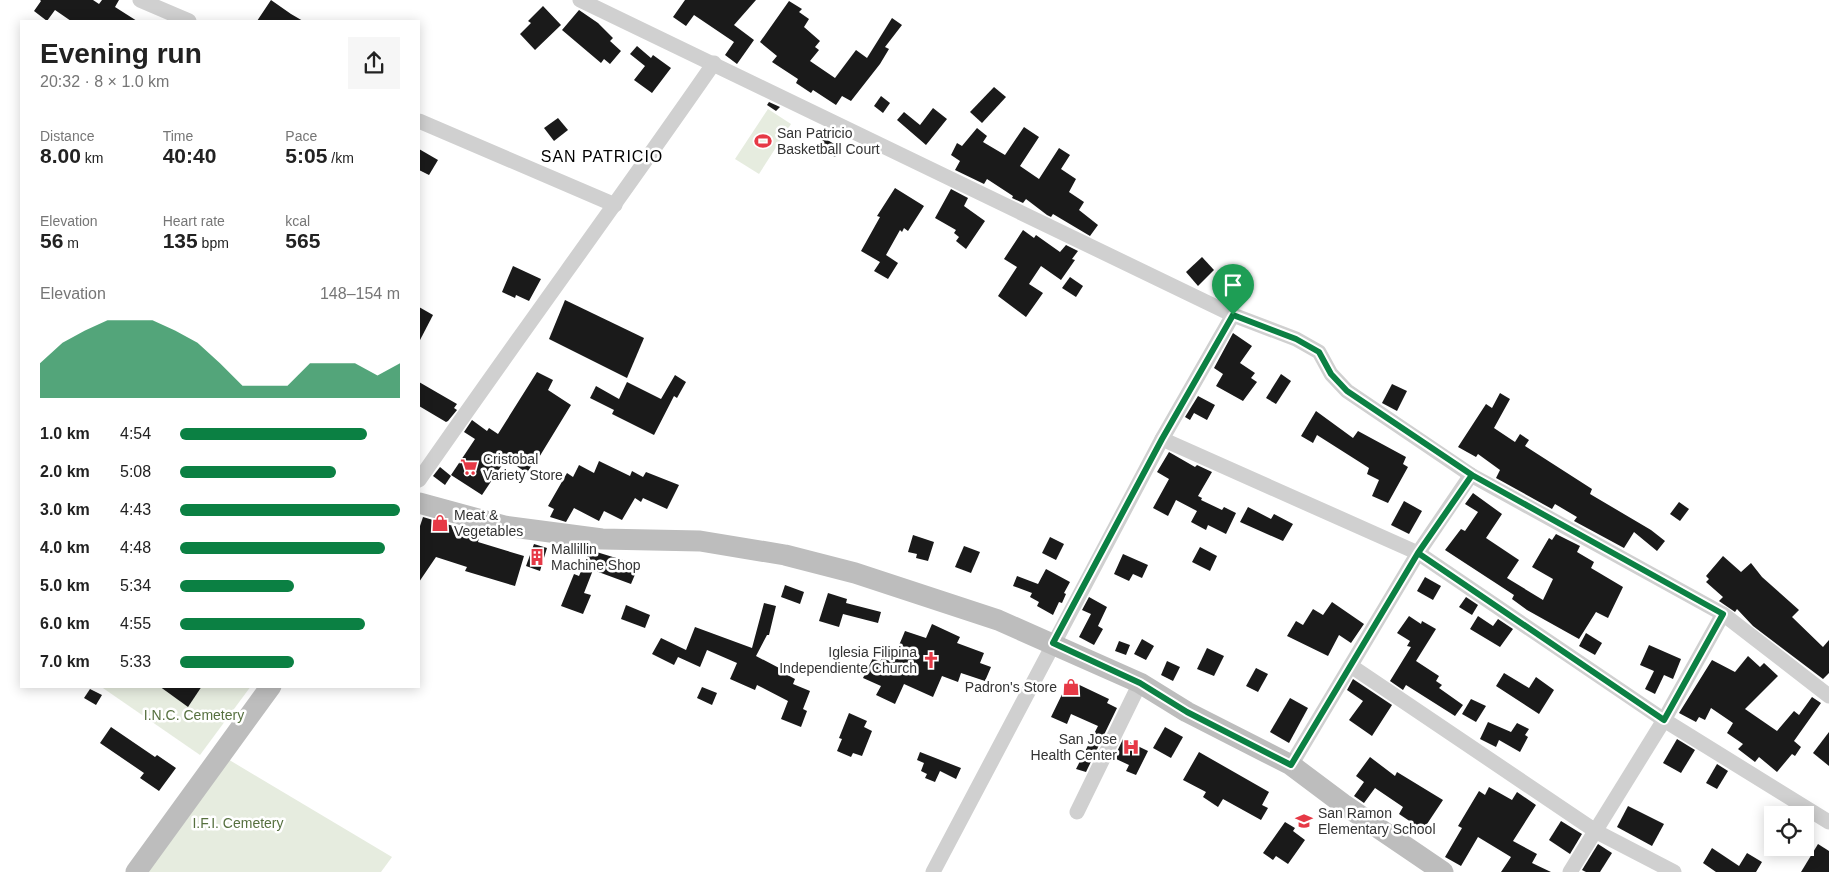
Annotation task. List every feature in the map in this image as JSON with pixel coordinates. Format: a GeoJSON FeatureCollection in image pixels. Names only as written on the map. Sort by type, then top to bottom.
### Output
{"type":"FeatureCollection","features":[{"type":"Feature","properties":{"kind":"street"},"geometry":{"type":"LineString","coordinates":[[140,0],[187,20]]}},
{"type":"Feature","properties":{"kind":"street"},"geometry":{"type":"LineString","coordinates":[[580,0],[1233,315],[1296,339],[1319,352],[1331,374],[1347,391],[1472,475],[1723,614],[1829,696]]}},
{"type":"Feature","properties":{"kind":"street"},"geometry":{"type":"LineString","coordinates":[[420,479],[520,334],[615,205],[714,63]]}},
{"type":"Feature","properties":{"kind":"street"},"geometry":{"type":"LineString","coordinates":[[420,120],[615,205]]}},
{"type":"Feature","properties":{"kind":"street"},"geometry":{"type":"LineString","coordinates":[[933,872],[1162,439],[1233,315]]}},
{"type":"Feature","properties":{"kind":"street"},"geometry":{"type":"LineString","coordinates":[[1162,439],[1418,553],[1664,720],[1829,822]]}},
{"type":"Feature","properties":{"kind":"street"},"geometry":{"type":"LineString","coordinates":[[1291,765],[1418,553],[1472,475]]}},
{"type":"Feature","properties":{"kind":"street"},"geometry":{"type":"LineString","coordinates":[[420,503],[504,526],[602,539],[700,541],[785,555],[855,573],[989,617],[1053,643],[1140,683],[1187,712],[1291,765],[1343,804],[1443,872]]}},
{"type":"Feature","properties":{"kind":"street"},"geometry":{"type":"LineString","coordinates":[[1570,872],[1597,832],[1664,720],[1723,614]]}},
{"type":"Feature","properties":{"kind":"street"},"geometry":{"type":"LineString","coordinates":[[1351,666],[1597,832],[1674,872]]}},
{"type":"Feature","properties":{"kind":"street"},"geometry":{"type":"LineString","coordinates":[[1077,812],[1140,683]]}},
{"type":"Feature","properties":{"kind":"street"},"geometry":{"type":"LineString","coordinates":[[136,872],[270,688]]}},
{"type":"Feature","properties":{"kind":"green space","name":"San Patricio Basketball Court"},"geometry":{"type":"Polygon","coordinates":[[[768,109],[791,124],[759,174],[735,159],[768,109]]]}},
{"type":"Feature","properties":{"kind":"green space","name":"I.N.C. Cemetery"},"geometry":{"type":"Polygon","coordinates":[[[103,688],[250,688],[200,755],[103,688]]]}},
{"type":"Feature","properties":{"kind":"green space","name":"I.F.I. Cemetery"},"geometry":{"type":"Polygon","coordinates":[[[226,758],[392,857],[381,872],[141,872],[226,758]]]}},
{"type":"Feature","properties":{"kind":"building"},"geometry":{"type":"Polygon","coordinates":[[[93,0],[99,4],[102,0],[119,0],[115,7],[135,20],[70,20],[55,10],[46,20],[34,11],[41,1],[93,0]]]}},
{"type":"Feature","properties":{"kind":"building"},"geometry":{"type":"Polygon","coordinates":[[[271,0],[301,20],[258,20],[271,0]]]}},
{"type":"Feature","properties":{"kind":"building"},"geometry":{"type":"Polygon","coordinates":[[[685,0],[756,0],[734,25],[754,40],[737,64],[725,55],[734,42],[694,15],[686,26],[673,17],[685,0]]]}},
{"type":"Feature","properties":{"kind":"building"},"geometry":{"type":"Polygon","coordinates":[[[789,1],[802,9],[799,12],[809,19],[804,27],[820,41],[815,47],[819,50],[810,61],[835,78],[856,50],[867,58],[892,18],[902,25],[885,47],[889,49],[880,64],[851,101],[842,96],[836,105],[813,90],[811,93],[796,83],[798,79],[772,62],[777,56],[760,42],[789,1]]]}},
{"type":"Feature","properties":{"kind":"building"},"geometry":{"type":"Polygon","coordinates":[[[543,6],[561,25],[535,50],[520,34],[531,23],[528,21],[543,6]]]}},
{"type":"Feature","properties":{"kind":"building"},"geometry":{"type":"Polygon","coordinates":[[[579,10],[598,23],[613,38],[610,41],[621,51],[610,64],[604,59],[601,63],[562,30],[579,10]]]}},
{"type":"Feature","properties":{"kind":"building"},"geometry":{"type":"Polygon","coordinates":[[[637,46],[651,58],[653,55],[671,68],[652,93],[634,80],[645,66],[630,54],[637,46]]]}},
{"type":"Feature","properties":{"kind":"building"},"geometry":{"type":"Polygon","coordinates":[[[994,87],[1006,97],[982,123],[970,112],[994,87]]]}},
{"type":"Feature","properties":{"kind":"building"},"geometry":{"type":"Polygon","coordinates":[[[881,96],[890,103],[883,113],[874,106],[881,96]]]}},
{"type":"Feature","properties":{"kind":"building"},"geometry":{"type":"Polygon","coordinates":[[[769,102],[780,107],[776,111],[767,105],[769,102]]]}},
{"type":"Feature","properties":{"kind":"building"},"geometry":{"type":"Polygon","coordinates":[[[933,108],[947,119],[926,145],[897,120],[904,112],[920,125],[933,108]]]}},
{"type":"Feature","properties":{"kind":"building"},"geometry":{"type":"Polygon","coordinates":[[[558,118],[568,130],[554,141],[544,128],[558,118]]]}},
{"type":"Feature","properties":{"kind":"building"},"geometry":{"type":"Polygon","coordinates":[[[1024,127],[1039,137],[1020,166],[1039,179],[1059,148],[1070,155],[1061,169],[1076,179],[1069,192],[1084,202],[1079,210],[1098,225],[1090,236],[1053,214],[1051,217],[1047,215],[1026,199],[1023,203],[1012,198],[1013,196],[987,179],[984,184],[955,170],[960,161],[951,155],[957,143],[962,146],[977,128],[987,136],[983,142],[1005,155],[1024,127]]]}},
{"type":"Feature","properties":{"kind":"building"},"geometry":{"type":"Polygon","coordinates":[[[824,138],[841,148],[835,157],[818,147],[824,138]]]}},
{"type":"Feature","properties":{"kind":"building"},"geometry":{"type":"Polygon","coordinates":[[[420,150],[438,160],[429,175],[420,170],[420,150]]]}},
{"type":"Feature","properties":{"kind":"building"},"geometry":{"type":"Polygon","coordinates":[[[895,188],[924,206],[908,231],[904,228],[902,232],[900,230],[886,255],[898,263],[888,279],[874,271],[880,262],[861,251],[880,217],[877,216],[895,188]]]}},
{"type":"Feature","properties":{"kind":"building"},"geometry":{"type":"Polygon","coordinates":[[[951,189],[968,198],[964,206],[985,221],[966,249],[956,241],[959,237],[954,233],[956,230],[935,218],[951,189]]]}},
{"type":"Feature","properties":{"kind":"building"},"geometry":{"type":"Polygon","coordinates":[[[1023,230],[1034,238],[1036,235],[1060,252],[1066,245],[1078,251],[1072,259],[1075,260],[1061,280],[1041,266],[1029,284],[1043,293],[1026,317],[998,296],[1017,267],[1004,259],[1023,230]]]}},
{"type":"Feature","properties":{"kind":"building"},"geometry":{"type":"Polygon","coordinates":[[[1202,257],[1214,270],[1198,286],[1186,272],[1202,257]]]}},
{"type":"Feature","properties":{"kind":"building"},"geometry":{"type":"Polygon","coordinates":[[[513,266],[541,279],[529,301],[516,295],[515,298],[502,292],[513,266]]]}},
{"type":"Feature","properties":{"kind":"building"},"geometry":{"type":"Polygon","coordinates":[[[1070,277],[1083,286],[1076,297],[1062,288],[1070,277]]]}},
{"type":"Feature","properties":{"kind":"building"},"geometry":{"type":"Polygon","coordinates":[[[1243,280],[1251,290],[1242,297],[1234,287],[1243,280]]]}},
{"type":"Feature","properties":{"kind":"building"},"geometry":{"type":"Polygon","coordinates":[[[565,300],[644,338],[627,378],[549,339],[565,300]]]}},
{"type":"Feature","properties":{"kind":"building"},"geometry":{"type":"Polygon","coordinates":[[[420,308],[433,315],[420,340],[420,308]]]}},
{"type":"Feature","properties":{"kind":"building"},"geometry":{"type":"Polygon","coordinates":[[[1233,333],[1252,346],[1240,363],[1255,373],[1251,378],[1257,382],[1243,401],[1216,386],[1223,374],[1214,368],[1233,333]]]}},
{"type":"Feature","properties":{"kind":"building"},"geometry":{"type":"Polygon","coordinates":[[[537,372],[553,380],[548,390],[571,405],[538,459],[536,458],[527,473],[506,459],[482,495],[451,475],[475,439],[464,432],[472,420],[487,431],[489,428],[498,434],[537,372]]]}},
{"type":"Feature","properties":{"kind":"building"},"geometry":{"type":"Polygon","coordinates":[[[1281,374],[1291,381],[1276,404],[1266,398],[1281,374]]]}},
{"type":"Feature","properties":{"kind":"building"},"geometry":{"type":"Polygon","coordinates":[[[675,375],[686,382],[677,398],[674,396],[654,435],[612,414],[614,410],[590,398],[596,386],[619,399],[627,382],[661,399],[675,375]]]}},
{"type":"Feature","properties":{"kind":"building"},"geometry":{"type":"Polygon","coordinates":[[[420,383],[457,404],[454,408],[457,410],[446,422],[420,407],[420,383]]]}},
{"type":"Feature","properties":{"kind":"building"},"geometry":{"type":"Polygon","coordinates":[[[1392,384],[1407,391],[1397,411],[1382,403],[1392,384]]]}},
{"type":"Feature","properties":{"kind":"building"},"geometry":{"type":"Polygon","coordinates":[[[1500,393],[1510,399],[1494,428],[1515,442],[1520,434],[1529,440],[1525,446],[1592,489],[1590,494],[1651,530],[1665,541],[1657,551],[1634,532],[1624,548],[1574,521],[1577,517],[1555,504],[1552,509],[1496,478],[1500,470],[1478,454],[1476,457],[1458,447],[1486,404],[1492,408],[1500,393]]]}},
{"type":"Feature","properties":{"kind":"building"},"geometry":{"type":"Polygon","coordinates":[[[1198,396],[1215,405],[1207,420],[1194,413],[1190,420],[1185,417],[1198,396]]]}},
{"type":"Feature","properties":{"kind":"building"},"geometry":{"type":"Polygon","coordinates":[[[1316,411],[1353,438],[1358,431],[1406,457],[1403,464],[1408,467],[1388,503],[1372,496],[1379,480],[1367,474],[1369,468],[1317,435],[1313,443],[1301,436],[1316,411]]]}},
{"type":"Feature","properties":{"kind":"building"},"geometry":{"type":"Polygon","coordinates":[[[1169,452],[1195,467],[1197,465],[1212,472],[1198,496],[1202,498],[1201,500],[1222,510],[1224,507],[1236,513],[1226,534],[1208,525],[1206,530],[1191,522],[1197,511],[1176,500],[1168,516],[1153,508],[1169,479],[1157,472],[1169,452]]]}},
{"type":"Feature","properties":{"kind":"building"},"geometry":{"type":"Polygon","coordinates":[[[599,461],[630,476],[632,471],[643,477],[646,472],[679,485],[667,509],[643,498],[641,502],[635,498],[622,520],[604,511],[599,521],[574,508],[566,522],[550,517],[554,509],[548,506],[567,473],[573,477],[579,465],[594,473],[599,461]]]}},
{"type":"Feature","properties":{"kind":"building"},"geometry":{"type":"Polygon","coordinates":[[[440,467],[451,476],[445,485],[433,476],[440,467]]]}},
{"type":"Feature","properties":{"kind":"building"},"geometry":{"type":"Polygon","coordinates":[[[1473,493],[1502,514],[1486,538],[1519,560],[1507,578],[1543,600],[1553,579],[1532,567],[1549,538],[1552,540],[1556,534],[1580,546],[1577,552],[1594,562],[1591,568],[1623,587],[1608,618],[1596,612],[1579,639],[1527,610],[1512,599],[1514,595],[1445,550],[1461,529],[1465,531],[1478,512],[1465,504],[1473,493]]]}},
{"type":"Feature","properties":{"kind":"building"},"geometry":{"type":"Polygon","coordinates":[[[1404,501],[1422,511],[1409,534],[1391,525],[1404,501]]]}},
{"type":"Feature","properties":{"kind":"building"},"geometry":{"type":"Polygon","coordinates":[[[1679,502],[1689,509],[1680,521],[1670,514],[1679,502]]]}},
{"type":"Feature","properties":{"kind":"building"},"geometry":{"type":"Polygon","coordinates":[[[1248,507],[1271,519],[1274,514],[1293,524],[1283,541],[1240,522],[1248,507]]]}},
{"type":"Feature","properties":{"kind":"building"},"geometry":{"type":"Polygon","coordinates":[[[423,517],[480,534],[478,542],[524,556],[515,586],[465,571],[467,567],[436,557],[420,581],[420,526],[423,517]]]}},
{"type":"Feature","properties":{"kind":"building"},"geometry":{"type":"Polygon","coordinates":[[[913,535],[934,542],[928,561],[916,558],[917,554],[908,552],[913,535]]]}},
{"type":"Feature","properties":{"kind":"building"},"geometry":{"type":"Polygon","coordinates":[[[1050,537],[1064,544],[1056,560],[1042,553],[1050,537]]]}},
{"type":"Feature","properties":{"kind":"building","name":"Mallillin Machine Shop"},"geometry":{"type":"Polygon","coordinates":[[[534,544],[547,548],[540,571],[526,566],[534,544]]]}},
{"type":"Feature","properties":{"kind":"building"},"geometry":{"type":"Polygon","coordinates":[[[964,546],[980,552],[971,573],[955,567],[964,546]]]}},
{"type":"Feature","properties":{"kind":"building"},"geometry":{"type":"Polygon","coordinates":[[[1200,547],[1217,556],[1210,571],[1192,562],[1200,547]]]}},
{"type":"Feature","properties":{"kind":"building"},"geometry":{"type":"Polygon","coordinates":[[[590,550],[639,565],[631,584],[593,570],[584,593],[591,595],[583,614],[561,606],[574,574],[579,576],[590,550]]]}},
{"type":"Feature","properties":{"kind":"building"},"geometry":{"type":"Polygon","coordinates":[[[1123,554],[1148,565],[1142,578],[1133,574],[1129,581],[1114,574],[1123,554]]]}},
{"type":"Feature","properties":{"kind":"building"},"geometry":{"type":"Polygon","coordinates":[[[1723,556],[1741,572],[1751,563],[1762,577],[1799,610],[1792,617],[1823,647],[1829,640],[1829,673],[1823,679],[1753,626],[1737,609],[1735,612],[1719,601],[1723,597],[1706,582],[1709,579],[1706,576],[1723,556]]]}},
{"type":"Feature","properties":{"kind":"building"},"geometry":{"type":"Polygon","coordinates":[[[1046,569],[1070,582],[1064,593],[1066,594],[1062,603],[1059,602],[1053,615],[1037,606],[1039,602],[1030,597],[1032,593],[1013,586],[1017,576],[1038,584],[1046,569]]]}},
{"type":"Feature","properties":{"kind":"building"},"geometry":{"type":"Polygon","coordinates":[[[1425,577],[1441,586],[1433,600],[1417,591],[1425,577]]]}},
{"type":"Feature","properties":{"kind":"building"},"geometry":{"type":"Polygon","coordinates":[[[785,585],[804,592],[800,604],[781,597],[785,585]]]}},
{"type":"Feature","properties":{"kind":"building"},"geometry":{"type":"Polygon","coordinates":[[[828,593],[847,599],[846,603],[881,612],[878,623],[843,614],[839,627],[819,621],[828,593]]]}},
{"type":"Feature","properties":{"kind":"building"},"geometry":{"type":"Polygon","coordinates":[[[1089,597],[1107,607],[1098,626],[1103,629],[1094,645],[1079,637],[1091,614],[1082,610],[1089,597]]]}},
{"type":"Feature","properties":{"kind":"building"},"geometry":{"type":"Polygon","coordinates":[[[1466,597],[1478,605],[1472,615],[1459,607],[1466,597]]]}},
{"type":"Feature","properties":{"kind":"building"},"geometry":{"type":"Polygon","coordinates":[[[1332,602],[1364,624],[1351,643],[1339,635],[1328,656],[1287,636],[1296,621],[1303,625],[1313,609],[1323,615],[1332,602]]]}},
{"type":"Feature","properties":{"kind":"building"},"geometry":{"type":"Polygon","coordinates":[[[764,603],[776,606],[769,635],[767,635],[756,656],[781,669],[780,671],[795,679],[793,684],[810,691],[803,709],[807,711],[801,727],[781,719],[788,701],[757,685],[755,690],[730,679],[737,663],[707,650],[700,667],[678,657],[674,665],[652,654],[661,638],[686,650],[695,627],[752,648],[764,603]]]}},
{"type":"Feature","properties":{"kind":"building"},"geometry":{"type":"Polygon","coordinates":[[[626,605],[650,615],[645,628],[621,619],[626,605]]]}},
{"type":"Feature","properties":{"kind":"building"},"geometry":{"type":"Polygon","coordinates":[[[1409,616],[1421,624],[1422,621],[1436,629],[1416,661],[1439,676],[1436,681],[1442,685],[1439,688],[1463,705],[1455,716],[1406,685],[1403,690],[1390,681],[1411,647],[1407,646],[1410,641],[1397,633],[1409,616]]]}},
{"type":"Feature","properties":{"kind":"building"},"geometry":{"type":"Polygon","coordinates":[[[1478,616],[1493,626],[1498,619],[1513,629],[1500,647],[1470,629],[1478,616]]]}},
{"type":"Feature","properties":{"kind":"building"},"geometry":{"type":"Polygon","coordinates":[[[932,624],[960,637],[957,643],[984,653],[980,663],[991,667],[985,681],[961,673],[958,682],[942,676],[933,697],[904,684],[895,704],[876,695],[881,686],[863,678],[873,658],[880,662],[882,658],[892,662],[905,631],[926,638],[932,624]]]}},
{"type":"Feature","properties":{"kind":"building"},"geometry":{"type":"Polygon","coordinates":[[[1586,633],[1602,643],[1595,655],[1579,646],[1586,633]]]}},
{"type":"Feature","properties":{"kind":"building"},"geometry":{"type":"Polygon","coordinates":[[[1142,639],[1154,646],[1146,660],[1134,654],[1142,639]]]}},
{"type":"Feature","properties":{"kind":"building"},"geometry":{"type":"Polygon","coordinates":[[[1119,641],[1130,645],[1126,655],[1115,651],[1119,641]]]}},
{"type":"Feature","properties":{"kind":"building"},"geometry":{"type":"Polygon","coordinates":[[[1649,645],[1681,659],[1673,679],[1664,675],[1655,694],[1645,689],[1654,671],[1640,665],[1649,645]]]}},
{"type":"Feature","properties":{"kind":"building"},"geometry":{"type":"Polygon","coordinates":[[[1207,648],[1224,656],[1214,676],[1197,669],[1207,648]]]}},
{"type":"Feature","properties":{"kind":"building"},"geometry":{"type":"Polygon","coordinates":[[[1748,656],[1760,667],[1764,663],[1778,676],[1745,709],[1777,731],[1794,711],[1799,715],[1812,697],[1821,703],[1794,741],[1801,747],[1795,756],[1792,754],[1777,772],[1759,757],[1755,762],[1738,749],[1743,744],[1727,733],[1733,723],[1711,708],[1705,720],[1699,717],[1696,722],[1679,713],[1712,660],[1735,672],[1748,656]]]}},
{"type":"Feature","properties":{"kind":"building"},"geometry":{"type":"Polygon","coordinates":[[[1167,661],[1180,667],[1173,681],[1161,675],[1167,661]]]}},
{"type":"Feature","properties":{"kind":"building"},"geometry":{"type":"Polygon","coordinates":[[[1256,668],[1268,674],[1258,692],[1246,686],[1256,668]]]}},
{"type":"Feature","properties":{"kind":"building"},"geometry":{"type":"Polygon","coordinates":[[[1504,673],[1529,688],[1536,677],[1554,690],[1539,714],[1496,686],[1504,673]]]}},
{"type":"Feature","properties":{"kind":"building"},"geometry":{"type":"Polygon","coordinates":[[[1353,679],[1392,705],[1372,736],[1349,720],[1363,701],[1347,690],[1353,679]]]}},
{"type":"Feature","properties":{"kind":"building"},"geometry":{"type":"Polygon","coordinates":[[[1069,680],[1109,699],[1107,703],[1117,708],[1086,772],[1076,769],[1098,726],[1071,714],[1067,724],[1051,717],[1069,680]]]}},
{"type":"Feature","properties":{"kind":"building"},"geometry":{"type":"Polygon","coordinates":[[[702,687],[717,693],[712,705],[697,698],[702,687]]]}},
{"type":"Feature","properties":{"kind":"building"},"geometry":{"type":"Polygon","coordinates":[[[162,688],[201,688],[188,707],[162,688]]]}},
{"type":"Feature","properties":{"kind":"building"},"geometry":{"type":"Polygon","coordinates":[[[90,689],[102,695],[96,705],[84,698],[90,689]]]}},
{"type":"Feature","properties":{"kind":"building"},"geometry":{"type":"Polygon","coordinates":[[[1290,698],[1308,708],[1289,743],[1270,732],[1290,698]]]}},
{"type":"Feature","properties":{"kind":"building"},"geometry":{"type":"Polygon","coordinates":[[[1471,699],[1486,706],[1476,722],[1462,714],[1471,699]]]}},
{"type":"Feature","properties":{"kind":"building"},"geometry":{"type":"Polygon","coordinates":[[[849,713],[867,721],[864,727],[872,731],[862,756],[853,753],[851,757],[837,751],[842,739],[839,738],[849,713]]]}},
{"type":"Feature","properties":{"kind":"building"},"geometry":{"type":"Polygon","coordinates":[[[1488,722],[1511,732],[1517,723],[1529,729],[1525,735],[1528,737],[1520,752],[1499,740],[1496,747],[1480,739],[1488,722]]]}},
{"type":"Feature","properties":{"kind":"building"},"geometry":{"type":"Polygon","coordinates":[[[111,727],[155,757],[157,755],[176,768],[159,791],[140,778],[144,773],[100,743],[111,727]]]}},
{"type":"Feature","properties":{"kind":"building"},"geometry":{"type":"Polygon","coordinates":[[[1165,727],[1183,737],[1171,758],[1153,748],[1165,727]]]}},
{"type":"Feature","properties":{"kind":"building"},"geometry":{"type":"Polygon","coordinates":[[[1829,732],[1829,766],[1813,753],[1829,732]]]}},
{"type":"Feature","properties":{"kind":"building"},"geometry":{"type":"Polygon","coordinates":[[[1123,739],[1148,751],[1136,775],[1126,771],[1129,765],[1114,758],[1123,739]]]}},
{"type":"Feature","properties":{"kind":"building"},"geometry":{"type":"Polygon","coordinates":[[[1677,739],[1695,750],[1681,773],[1663,763],[1677,739]]]}},
{"type":"Feature","properties":{"kind":"building"},"geometry":{"type":"Polygon","coordinates":[[[920,752],[961,768],[956,779],[940,771],[935,782],[925,778],[927,774],[921,771],[924,763],[917,760],[920,752]]]}},
{"type":"Feature","properties":{"kind":"building"},"geometry":{"type":"Polygon","coordinates":[[[1199,752],[1269,792],[1262,805],[1268,808],[1261,820],[1223,799],[1218,807],[1203,797],[1206,792],[1183,780],[1199,752]]]}},
{"type":"Feature","properties":{"kind":"building"},"geometry":{"type":"Polygon","coordinates":[[[1370,757],[1395,776],[1397,772],[1443,800],[1423,830],[1399,814],[1403,807],[1375,788],[1364,803],[1354,796],[1364,782],[1356,776],[1370,757]]]}},
{"type":"Feature","properties":{"kind":"building"},"geometry":{"type":"Polygon","coordinates":[[[1717,764],[1728,771],[1717,789],[1706,783],[1717,764]]]}},
{"type":"Feature","properties":{"kind":"building"},"geometry":{"type":"Polygon","coordinates":[[[1489,787],[1512,800],[1517,792],[1536,805],[1513,841],[1537,854],[1532,863],[1551,872],[1501,872],[1511,857],[1478,837],[1461,866],[1445,857],[1462,828],[1458,826],[1479,791],[1485,795],[1489,787]]]}},
{"type":"Feature","properties":{"kind":"building"},"geometry":{"type":"Polygon","coordinates":[[[1628,806],[1664,824],[1652,846],[1617,827],[1628,806]]]}},
{"type":"Feature","properties":{"kind":"building"},"geometry":{"type":"Polygon","coordinates":[[[1561,821],[1582,834],[1570,854],[1549,840],[1561,821]]]}},
{"type":"Feature","properties":{"kind":"building"},"geometry":{"type":"Polygon","coordinates":[[[1285,822],[1295,828],[1293,831],[1305,840],[1288,864],[1276,856],[1273,860],[1263,853],[1285,822]]]}},
{"type":"Feature","properties":{"kind":"building"},"geometry":{"type":"Polygon","coordinates":[[[1598,844],[1612,853],[1600,872],[1586,872],[1582,870],[1598,844]]]}},
{"type":"Feature","properties":{"kind":"building"},"geometry":{"type":"Polygon","coordinates":[[[1818,844],[1829,851],[1829,872],[1801,872],[1811,856],[1814,856],[1814,851],[1818,844]]]}},
{"type":"Feature","properties":{"kind":"building"},"geometry":{"type":"Polygon","coordinates":[[[1712,848],[1739,866],[1747,853],[1762,862],[1756,872],[1716,872],[1703,863],[1712,848]]]}},
{"type":"Feature","properties":{"kind":"place","name":"San Patricio Basketball Court"},"geometry":{"type":"Point","coordinates":[763,141]}},
{"type":"Feature","properties":{"kind":"place","name":"Cristobal Variety Store"},"geometry":{"type":"Point","coordinates":[469,467]}},
{"type":"Feature","properties":{"kind":"place","name":"Meat & Vegetables"},"geometry":{"type":"Point","coordinates":[440,523]}},
{"type":"Feature","properties":{"kind":"place","name":"Mallillin Machine Shop"},"geometry":{"type":"Point","coordinates":[537,557]}},
{"type":"Feature","properties":{"kind":"place","name":"Iglesia Filipina Independiente Church"},"geometry":{"type":"Point","coordinates":[931,660]}},
{"type":"Feature","properties":{"kind":"place","name":"Padron's Store"},"geometry":{"type":"Point","coordinates":[1071,687]}},
{"type":"Feature","properties":{"kind":"place","name":"San Jose Health Center"},"geometry":{"type":"Point","coordinates":[1131,747]}},
{"type":"Feature","properties":{"kind":"place","name":"San Ramon Elementary School"},"geometry":{"type":"Point","coordinates":[1304,821]}},
{"type":"Feature","properties":{"kind":"district","name":"SAN PATRICIO"},"geometry":{"type":"Point","coordinates":[602,156]}},
{"type":"Feature","properties":{"kind":"route"},"geometry":{"type":"LineString","coordinates":[[1233,315],[1162,439],[1053,643],[1140,683],[1187,712],[1291,765],[1418,553],[1472,475],[1723,614],[1664,720],[1418,553],[1445,514],[1472,475],[1347,391],[1331,374],[1319,352],[1296,339],[1233,315]]}}]}
